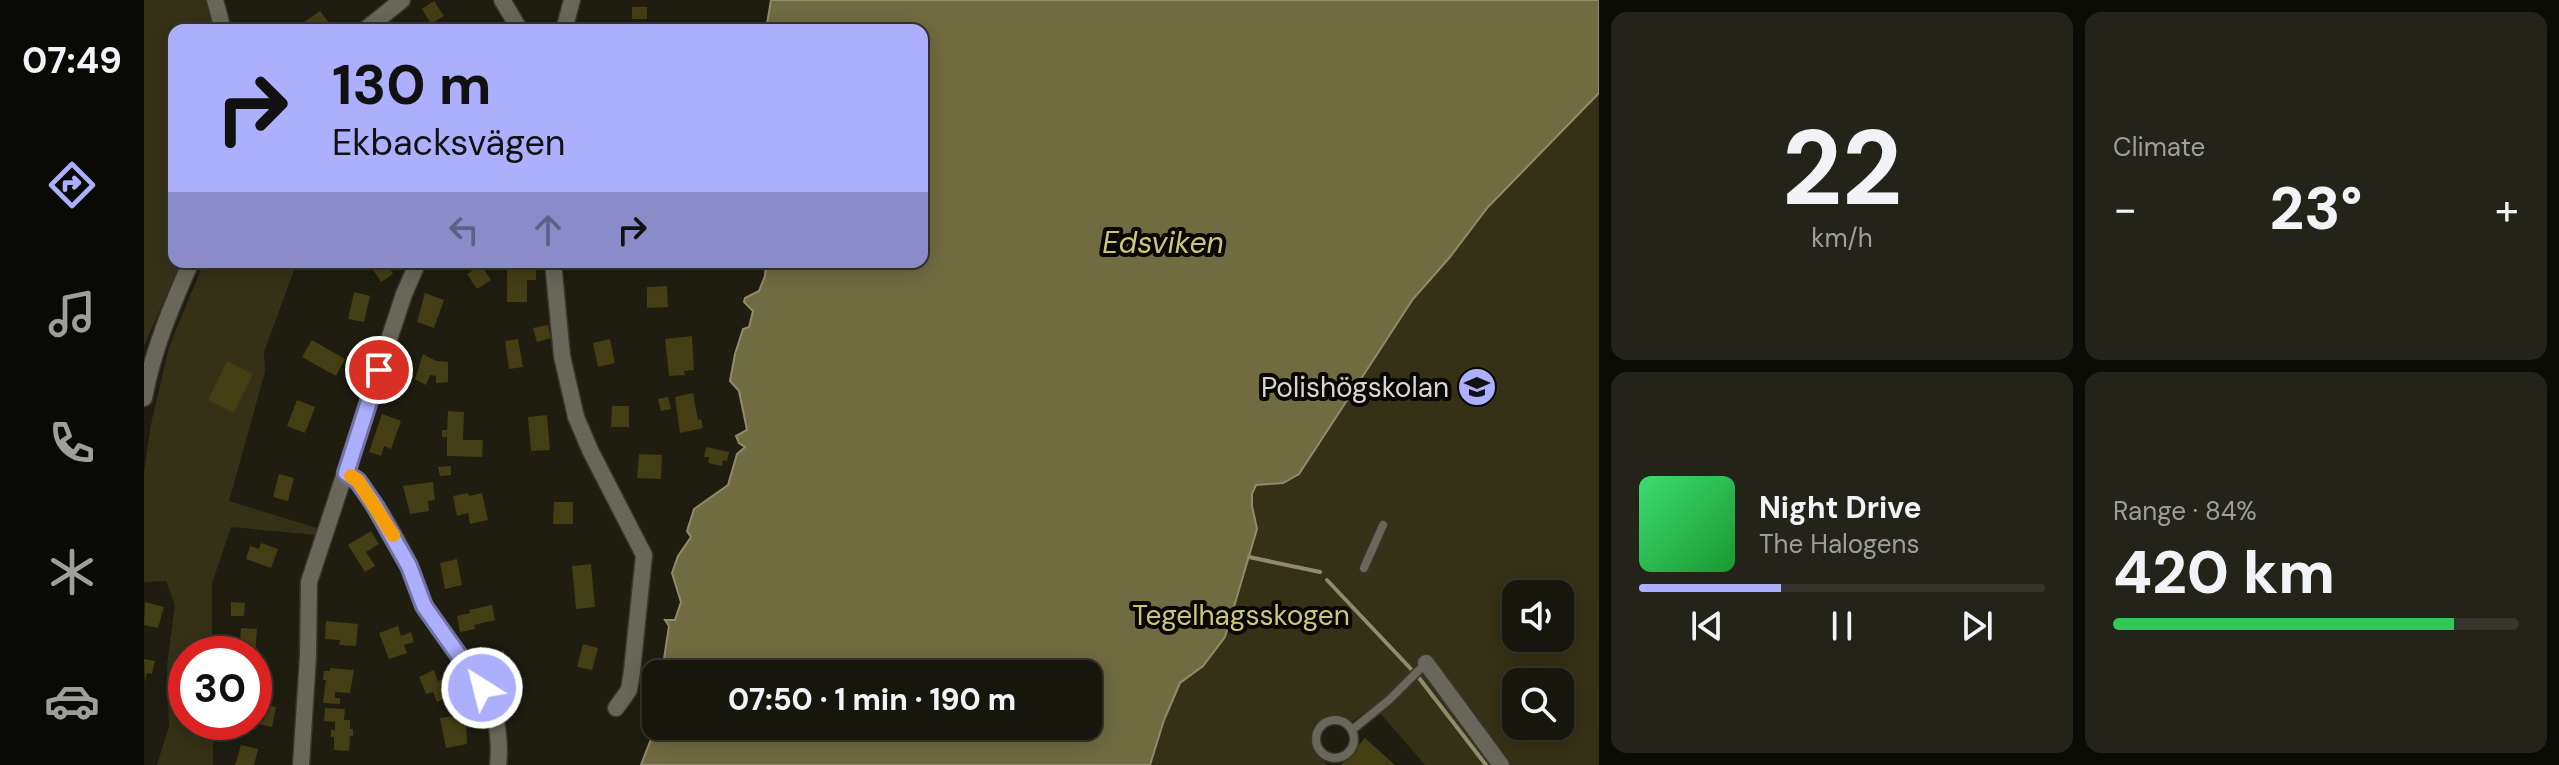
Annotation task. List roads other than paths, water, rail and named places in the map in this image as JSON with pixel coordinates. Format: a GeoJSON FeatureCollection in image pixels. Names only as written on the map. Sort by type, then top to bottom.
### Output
{"type":"FeatureCollection","features":[{"type":"Feature","properties":{"kind":"street"},"geometry":{"type":"LineString","coordinates":[[215,0],[221,24]]}},
{"type":"Feature","properties":{"kind":"street"},"geometry":{"type":"LineString","coordinates":[[372,24],[402,0]]}},
{"type":"Feature","properties":{"kind":"street"},"geometry":{"type":"LineString","coordinates":[[502,0],[516,24]]}},
{"type":"Feature","properties":{"kind":"street"},"geometry":{"type":"LineString","coordinates":[[566,24],[572,0]]}},
{"type":"Feature","properties":{"kind":"street"},"geometry":{"type":"LineString","coordinates":[[144,398],[151,360],[188,268]]}},
{"type":"Feature","properties":{"kind":"street"},"geometry":{"type":"LineString","coordinates":[[301,765],[309,582],[404,294],[415,268]]}},
{"type":"Feature","properties":{"kind":"street"},"geometry":{"type":"LineString","coordinates":[[554,268],[562,356],[576,417],[644,555],[629,690],[616,708]]}},
{"type":"Feature","properties":{"kind":"street"},"geometry":{"type":"LineString","coordinates":[[346,473],[358,481],[375,506],[409,566],[424,606],[482,688],[493,711],[498,765]]}},
{"type":"Feature","properties":{"kind":"street"},"geometry":{"type":"LineString","coordinates":[[1426,663],[1501,765]]}},
{"type":"Feature","properties":{"kind":"lane"},"geometry":{"type":"LineString","coordinates":[[1364,568],[1383,525]]}},
{"type":"Feature","properties":{"kind":"lane"},"geometry":{"type":"LineString","coordinates":[[1352,730],[1389,700],[1426,663]]}},
{"type":"Feature","properties":{"kind":"lane"},"geometry":{"type":"LineString","coordinates":[[1340,720],[1352,730],[1354,743],[1338,758],[1325,756],[1316,745],[1317,730],[1327,721],[1340,720]]}},
{"type":"Feature","properties":{"kind":"water","name":"Edsviken"},"geometry":{"type":"Polygon","coordinates":[[[771,0],[1599,0],[1599,93],[1488,207],[1413,299],[1299,474],[1283,483],[1256,485],[1252,506],[1257,529],[1225,637],[1203,666],[1180,683],[1150,765],[641,765],[651,740],[1102,740],[1102,660],[662,660],[669,626],[665,620],[675,620],[681,602],[672,573],[678,556],[691,537],[687,531],[694,509],[728,485],[737,454],[745,447],[736,436],[747,430],[739,391],[730,381],[743,329],[749,327],[753,311],[744,302],[745,298],[759,291],[766,268],[928,268],[928,24],[767,24],[771,0]]]}},
{"type":"Feature","properties":{"kind":"waterway"},"geometry":{"type":"LineString","coordinates":[[1249,557],[1320,572]]}},
{"type":"Feature","properties":{"kind":"waterway"},"geometry":{"type":"LineString","coordinates":[[1327,580],[1411,669]]}},
{"type":"Feature","properties":{"kind":"waterway"},"geometry":{"type":"LineString","coordinates":[[1419,678],[1486,765]]}},
{"type":"Feature","properties":{"kind":"place","name":"Polishögskolan"},"geometry":{"type":"Point","coordinates":[1477,387]}},
{"type":"Feature","properties":{"kind":"park label","name":"Tegelhagsskogen"},"geometry":{"type":"Point","coordinates":[1241,615]}}]}
